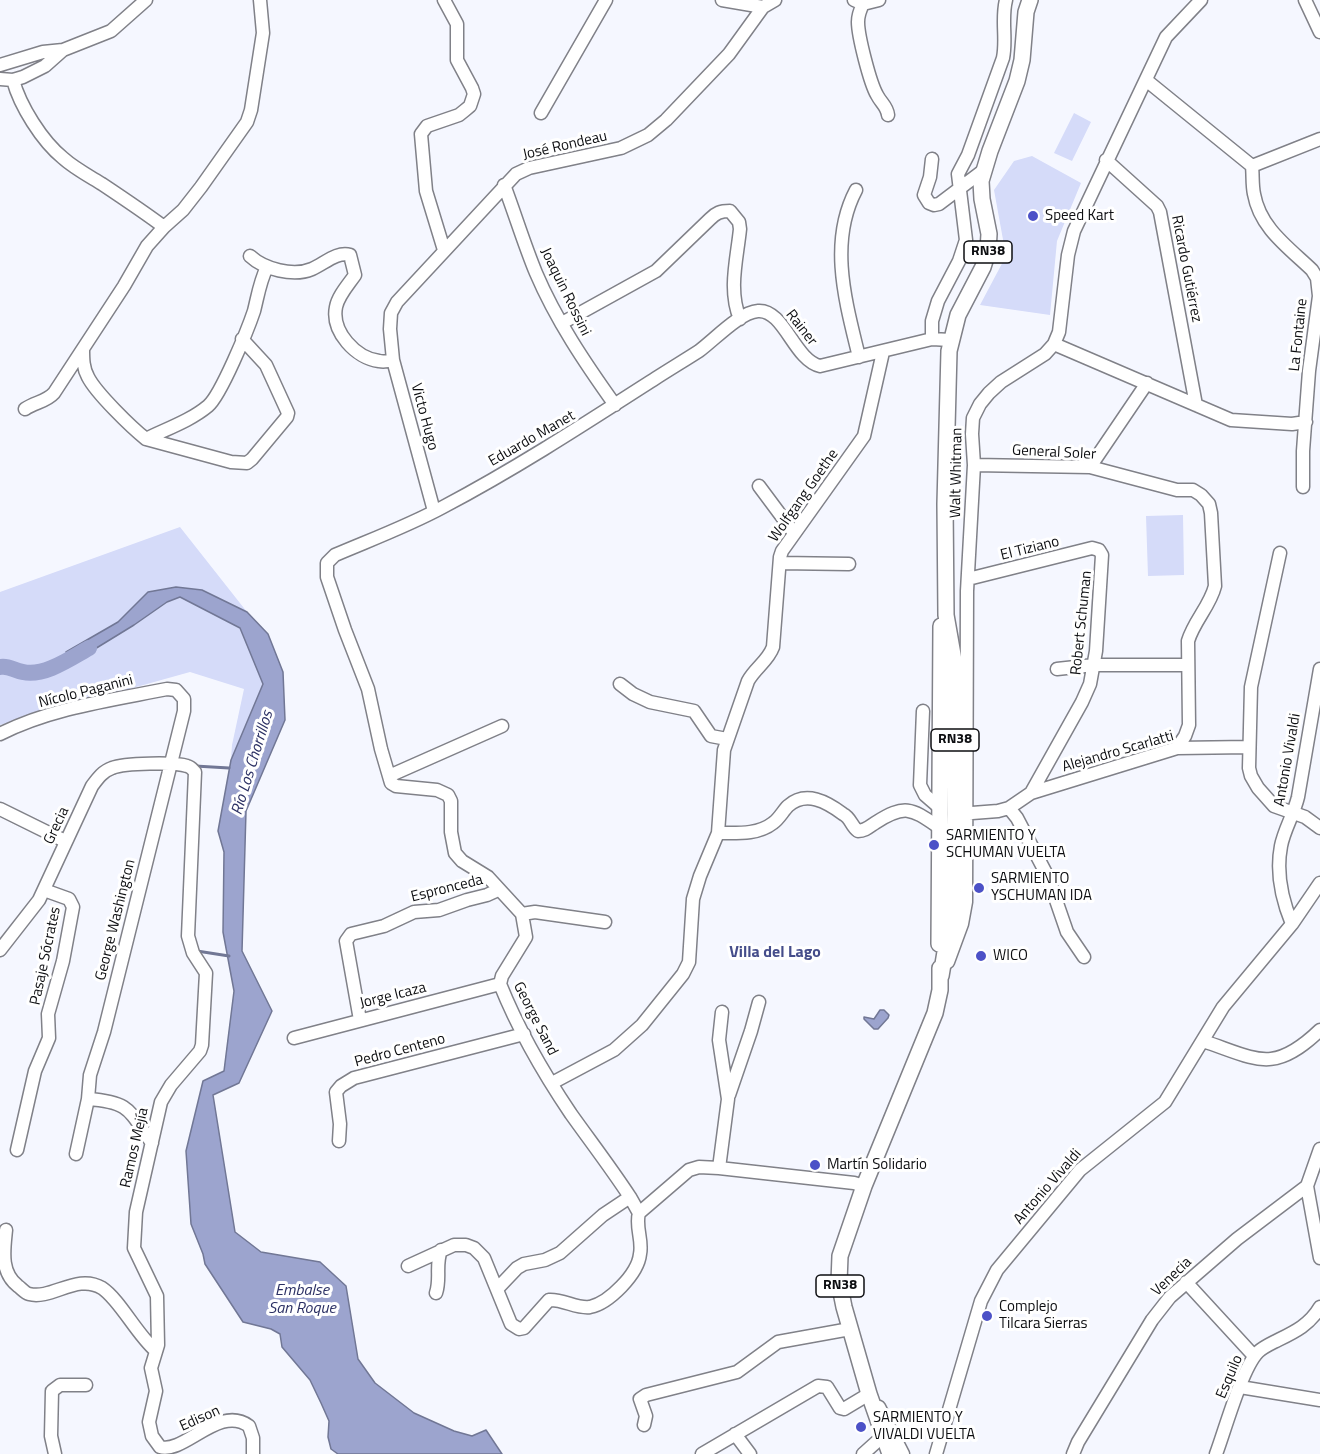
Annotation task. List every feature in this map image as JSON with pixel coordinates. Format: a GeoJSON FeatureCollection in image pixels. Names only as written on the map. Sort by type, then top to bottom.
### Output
{"type":"FeatureCollection","features":[{"type":"Feature","properties":{"kind":"main road","name":"RN38"},"geometry":{"type":"LineString","coordinates":[[890,1454],[868,1390],[841,1295],[840,1256],[864,1186],[929,1031],[939,1000],[953,904],[961,814],[955,666],[947,625],[946,591],[946,391],[950,340],[958,315],[983,267],[988,251],[989,234],[981,190],[984,170],[1020,69],[1026,12],[1030,0]]}},
{"type":"Feature","properties":{"kind":"main road","name":"RN38"},"geometry":{"type":"LineString","coordinates":[[941,978],[941,564],[945,504]]}},
{"type":"Feature","properties":{"kind":"main road"},"geometry":{"type":"LineString","coordinates":[[940,696],[945,717],[944,802],[947,809],[961,814]]}},
{"type":"Feature","properties":{"kind":"main road"},"geometry":{"type":"LineString","coordinates":[[940,828],[944,819],[961,814]]}},
{"type":"Feature","properties":{"kind":"street"},"geometry":{"type":"LineString","coordinates":[[0,65],[43,52],[63,50],[111,31],[146,0]]}},
{"type":"Feature","properties":{"kind":"street"},"geometry":{"type":"LineString","coordinates":[[25,409],[50,397],[83,349],[147,246],[164,226],[183,210],[247,122],[262,43],[260,0]]}},
{"type":"Feature","properties":{"kind":"street"},"geometry":{"type":"LineString","coordinates":[[444,0],[457,24],[457,60],[472,87],[470,106],[459,115],[427,126],[421,134],[426,191],[444,250]]}},
{"type":"Feature","properties":{"kind":"street"},"geometry":{"type":"LineString","coordinates":[[542,113],[606,0]]}},
{"type":"Feature","properties":{"kind":"street"},"geometry":{"type":"LineString","coordinates":[[722,0],[763,7],[775,0]]}},
{"type":"Feature","properties":{"kind":"street"},"geometry":{"type":"LineString","coordinates":[[879,0],[859,2],[859,32],[877,96],[887,109],[888,115]]}},
{"type":"Feature","properties":{"kind":"street"},"geometry":{"type":"LineString","coordinates":[[932,339],[932,321],[938,301],[959,261],[966,240],[958,174],[968,155],[1003,58],[1005,48],[1003,10],[1006,0]]}},
{"type":"Feature","properties":{"kind":"street"},"geometry":{"type":"LineString","coordinates":[[1201,0],[1166,37],[1106,160],[1070,242],[1059,332],[1054,344],[1231,420],[1292,424],[1306,422]]}},
{"type":"Feature","properties":{"kind":"street"},"geometry":{"type":"LineString","coordinates":[[1305,0],[1320,32]]}},
{"type":"Feature","properties":{"kind":"street","name":"José Rondeau"},"geometry":{"type":"LineString","coordinates":[[390,329],[391,313],[397,302],[516,174],[529,168],[621,148],[648,135],[666,120],[729,54],[763,7]]}},
{"type":"Feature","properties":{"kind":"street"},"geometry":{"type":"LineString","coordinates":[[0,79],[13,80],[41,68],[63,50]]}},
{"type":"Feature","properties":{"kind":"street"},"geometry":{"type":"LineString","coordinates":[[13,80],[19,97],[45,140],[64,160],[164,226]]}},
{"type":"Feature","properties":{"kind":"street"},"geometry":{"type":"LineString","coordinates":[[1146,80],[1252,166],[1320,139]]}},
{"type":"Feature","properties":{"kind":"street"},"geometry":{"type":"LineString","coordinates":[[980,118],[1003,119]]}},
{"type":"Feature","properties":{"kind":"street"},"geometry":{"type":"LineString","coordinates":[[932,159],[930,177],[924,195],[925,199],[934,205],[939,204],[984,170]]}},
{"type":"Feature","properties":{"kind":"street","name":"Ricardo Gutiérrez"},"geometry":{"type":"LineString","coordinates":[[1106,160],[1157,206],[1160,212],[1196,405]]}},
{"type":"Feature","properties":{"kind":"street","name":"La Fontaine"},"geometry":{"type":"LineString","coordinates":[[1252,166],[1254,193],[1260,216],[1267,228],[1312,270],[1317,278],[1319,296],[1309,371],[1303,487]]}},
{"type":"Feature","properties":{"kind":"street","name":"Joaquin Rossini"},"geometry":{"type":"LineString","coordinates":[[504,185],[536,272],[561,323],[585,363],[615,405]]}},
{"type":"Feature","properties":{"kind":"street"},"geometry":{"type":"LineString","coordinates":[[856,190],[846,218],[841,257],[843,292],[859,357]]}},
{"type":"Feature","properties":{"kind":"street"},"geometry":{"type":"LineString","coordinates":[[561,323],[656,271],[717,213],[730,212],[739,222],[740,229],[733,292],[735,308],[740,319]]}},
{"type":"Feature","properties":{"kind":"street"},"geometry":{"type":"LineString","coordinates":[[250,256],[267,267],[295,272],[310,270],[341,254],[350,255],[355,275],[336,308],[338,327],[348,344],[361,353],[379,361],[393,360]]}},
{"type":"Feature","properties":{"kind":"street"},"geometry":{"type":"LineString","coordinates":[[147,439],[196,414],[212,402],[220,389],[254,310],[259,285],[267,267]]}},
{"type":"Feature","properties":{"kind":"street","name":"Rainer"},"geometry":{"type":"LineString","coordinates":[[740,319],[753,311],[760,310],[771,314],[803,355],[820,366],[932,339],[950,340]]}},
{"type":"Feature","properties":{"kind":"street","name":"Eduardo Manet"},"geometry":{"type":"LineString","coordinates":[[389,776],[368,689],[327,577],[327,563],[334,555],[434,511],[573,433],[700,350],[740,319]]}},
{"type":"Feature","properties":{"kind":"street","name":"Victo Hugo"},"geometry":{"type":"LineString","coordinates":[[390,329],[393,360],[434,511]]}},
{"type":"Feature","properties":{"kind":"street"},"geometry":{"type":"LineString","coordinates":[[83,349],[83,364],[88,379],[135,430],[147,439],[231,462],[247,463],[288,413],[266,365],[242,339]]}},
{"type":"Feature","properties":{"kind":"street","name":"Walt Whitman"},"geometry":{"type":"LineString","coordinates":[[961,814],[967,585],[974,465],[973,418],[980,404],[1001,382],[1045,354],[1054,344]]}},
{"type":"Feature","properties":{"kind":"street","name":"Wolfgang Goethe"},"geometry":{"type":"LineString","coordinates":[[552,1083],[624,1043],[683,974],[691,957],[693,899],[718,833],[724,750],[748,681],[752,673],[768,658],[773,646],[782,551],[864,436],[883,352]]}},
{"type":"Feature","properties":{"kind":"street"},"geometry":{"type":"LineString","coordinates":[[1090,466],[1147,383]]}},
{"type":"Feature","properties":{"kind":"street","name":"General Soler"},"geometry":{"type":"LineString","coordinates":[[974,465],[1090,466],[1177,490],[1193,490],[1201,495],[1209,504],[1211,513],[1215,586],[1213,595],[1192,628],[1188,641],[1188,665]]}},
{"type":"Feature","properties":{"kind":"street"},"geometry":{"type":"LineString","coordinates":[[759,486],[794,533]]}},
{"type":"Feature","properties":{"kind":"street","name":"El Tiziano"},"geometry":{"type":"LineString","coordinates":[[946,591],[1092,548],[1099,550]]}},
{"type":"Feature","properties":{"kind":"street","name":"Robert Schuman"},"geometry":{"type":"LineString","coordinates":[[1030,793],[1090,684],[1094,664],[1103,562],[1099,550]]}},
{"type":"Feature","properties":{"kind":"street"},"geometry":{"type":"LineString","coordinates":[[1280,553],[1251,687],[1249,747],[1251,776],[1274,806],[1305,818],[1320,828]]}},
{"type":"Feature","properties":{"kind":"street"},"geometry":{"type":"LineString","coordinates":[[780,563],[849,564]]}},
{"type":"Feature","properties":{"kind":"street"},"geometry":{"type":"LineString","coordinates":[[1057,669],[1094,664],[1188,665],[1190,725],[1177,748]]}},
{"type":"Feature","properties":{"kind":"street","name":"Antonio Vivaldi"},"geometry":{"type":"LineString","coordinates":[[1292,924],[1285,908],[1279,872],[1281,844],[1294,813],[1320,669]]}},
{"type":"Feature","properties":{"kind":"street"},"geometry":{"type":"LineString","coordinates":[[620,684],[633,694],[650,702],[689,709],[698,715],[711,736],[727,739]]}},
{"type":"Feature","properties":{"kind":"street","name":"Nícolo Paganini"},"geometry":{"type":"LineString","coordinates":[[0,734],[22,724],[72,709],[168,689],[176,690],[180,694]]}},
{"type":"Feature","properties":{"kind":"street","name":"George Washington"},"geometry":{"type":"LineString","coordinates":[[76,1154],[88,1099],[90,1075],[104,1032],[184,711],[184,699],[180,694]]}},
{"type":"Feature","properties":{"kind":"street"},"geometry":{"type":"LineString","coordinates":[[923,711],[920,785],[926,795],[940,808]]}},
{"type":"Feature","properties":{"kind":"street"},"geometry":{"type":"LineString","coordinates":[[502,726],[389,776],[391,783],[396,786],[437,790],[448,795],[451,801],[451,832],[455,853],[462,861],[488,877],[522,915],[535,912],[605,922]]}},
{"type":"Feature","properties":{"kind":"street","name":"Alejandro Scarlatti"},"geometry":{"type":"LineString","coordinates":[[961,814],[1009,808],[1030,793],[1177,748],[1249,747]]}},
{"type":"Feature","properties":{"kind":"street","name":"Grecia"},"geometry":{"type":"LineString","coordinates":[[0,950],[33,909],[44,891],[92,786],[105,771],[119,766],[171,764]]}},
{"type":"Feature","properties":{"kind":"street","name":"Ramos Mejía"},"geometry":{"type":"LineString","coordinates":[[170,1449],[160,1447],[150,1430],[150,1413],[156,1391],[151,1368],[158,1345],[158,1296],[143,1269],[134,1248],[134,1242],[136,1212],[161,1102],[166,1091],[200,1051],[202,1044],[206,973],[192,951],[188,936],[196,776],[195,772],[187,766],[171,764]]}},
{"type":"Feature","properties":{"kind":"street"},"geometry":{"type":"LineString","coordinates":[[718,833],[744,833],[769,826],[792,803],[805,798],[815,798],[843,813],[858,831],[865,830],[887,816],[907,809],[940,828]]}},
{"type":"Feature","properties":{"kind":"street"},"geometry":{"type":"LineString","coordinates":[[1009,808],[1017,818],[1048,877],[1067,932],[1084,957]]}},
{"type":"Feature","properties":{"kind":"street"},"geometry":{"type":"LineString","coordinates":[[0,809],[65,841]]}},
{"type":"Feature","properties":{"kind":"street","name":"Antonio Vivaldi"},"geometry":{"type":"LineString","coordinates":[[936,1454],[981,1301],[997,1270],[1080,1170],[1165,1102],[1222,1007],[1292,924],[1320,883]]}},
{"type":"Feature","properties":{"kind":"street","name":"Espronceda"},"geometry":{"type":"LineString","coordinates":[[360,1020],[346,941],[351,934],[384,926],[414,912],[439,910],[498,890]]}},
{"type":"Feature","properties":{"kind":"street","name":"Pasaje Sócrates"},"geometry":{"type":"LineString","coordinates":[[17,1150],[35,1071],[49,1038],[48,1014],[63,961],[73,907],[69,899],[44,891]]}},
{"type":"Feature","properties":{"kind":"street","name":"George Sand"},"geometry":{"type":"LineString","coordinates":[[522,915],[526,937],[502,975],[500,984],[524,1034],[552,1083],[609,1164],[639,1213]]}},
{"type":"Feature","properties":{"kind":"street","name":"Jorge Icaza"},"geometry":{"type":"LineString","coordinates":[[294,1038],[500,984]]}},
{"type":"Feature","properties":{"kind":"street"},"geometry":{"type":"LineString","coordinates":[[719,1168],[728,1099],[759,1002]]}},
{"type":"Feature","properties":{"kind":"street"},"geometry":{"type":"LineString","coordinates":[[722,1012],[718,1040],[728,1099]]}},
{"type":"Feature","properties":{"kind":"street"},"geometry":{"type":"LineString","coordinates":[[1203,1041],[1256,1059],[1269,1060],[1293,1052],[1320,1030]]}},
{"type":"Feature","properties":{"kind":"street","name":"Pedro Centeno"},"geometry":{"type":"LineString","coordinates":[[339,1141],[340,1124],[336,1092],[345,1083],[354,1078],[524,1034]]}},
{"type":"Feature","properties":{"kind":"street"},"geometry":{"type":"LineString","coordinates":[[88,1099],[111,1100],[127,1108],[152,1143]]}},
{"type":"Feature","properties":{"kind":"street"},"geometry":{"type":"LineString","coordinates":[[1320,1149],[1307,1186],[1320,1257]]}},
{"type":"Feature","properties":{"kind":"street"},"geometry":{"type":"LineString","coordinates":[[408,1266],[459,1244],[474,1248],[484,1258],[511,1324],[519,1329],[528,1325],[549,1300],[591,1307],[608,1299],[618,1290],[639,1260],[641,1247],[637,1226],[639,1213],[689,1170],[699,1167],[719,1168],[864,1186]]}},
{"type":"Feature","properties":{"kind":"street","name":"Venecia"},"geometry":{"type":"LineString","coordinates":[[1072,1454],[1077,1442],[1152,1320],[1170,1297],[1307,1186]]}},
{"type":"Feature","properties":{"kind":"street"},"geometry":{"type":"LineString","coordinates":[[498,1288],[524,1264],[545,1260],[560,1253],[603,1215],[630,1197]]}},
{"type":"Feature","properties":{"kind":"street"},"geometry":{"type":"LineString","coordinates":[[6,1230],[4,1259],[10,1280],[29,1294],[41,1294],[70,1285],[88,1284],[101,1287],[145,1342],[156,1351]]}},
{"type":"Feature","properties":{"kind":"street"},"geometry":{"type":"LineString","coordinates":[[436,1293],[437,1266],[441,1250]]}},
{"type":"Feature","properties":{"kind":"street"},"geometry":{"type":"LineString","coordinates":[[1186,1282],[1254,1356]]}},
{"type":"Feature","properties":{"kind":"street","name":"Esquilo"},"geometry":{"type":"LineString","coordinates":[[1216,1454],[1240,1387],[1254,1356],[1260,1349],[1303,1327],[1312,1320],[1320,1307]]}},
{"type":"Feature","properties":{"kind":"street"},"geometry":{"type":"LineString","coordinates":[[644,1425],[646,1416],[640,1399],[646,1395],[737,1372],[778,1342],[850,1329]]}},
{"type":"Feature","properties":{"kind":"street"},"geometry":{"type":"LineString","coordinates":[[55,1454],[51,1436],[52,1391],[60,1385],[86,1385]]}},
{"type":"Feature","properties":{"kind":"street"},"geometry":{"type":"LineString","coordinates":[[702,1454],[818,1386],[827,1387],[840,1408],[844,1409],[868,1390],[903,1454]]}},
{"type":"Feature","properties":{"kind":"street"},"geometry":{"type":"LineString","coordinates":[[1240,1387],[1320,1400]]}},
{"type":"Feature","properties":{"kind":"street","name":"Edison"},"geometry":{"type":"LineString","coordinates":[[170,1449],[216,1425],[232,1421],[249,1426],[253,1438],[253,1454]]}},
{"type":"Feature","properties":{"kind":"street"},"geometry":{"type":"LineString","coordinates":[[735,1434],[750,1454]]}},
{"type":"Feature","properties":{"kind":"street"},"geometry":{"type":"LineString","coordinates":[[863,1454],[883,1436]]}},
{"type":"Feature","properties":{"kind":"shaded area"},"geometry":{"type":"Polygon","coordinates":[[[1074,113],[1091,122],[1072,161],[1054,153],[1074,113]]]}},
{"type":"Feature","properties":{"kind":"shaded area","name":"Speed Kart"},"geometry":{"type":"Polygon","coordinates":[[[1032,156],[1081,183],[1057,241],[1050,315],[980,305],[1006,256],[994,190],[1014,161],[1032,156]]]}},
{"type":"Feature","properties":{"kind":"shaded area"},"geometry":{"type":"Polygon","coordinates":[[[1183,515],[1184,575],[1148,576],[1146,516],[1183,515]]]}},
{"type":"Feature","properties":{"kind":"shaded area"},"geometry":{"type":"Polygon","coordinates":[[[180,527],[247,612],[240,628],[263,684],[231,760],[244,689],[190,672],[0,725],[0,592],[180,527]]]}},
{"type":"Feature","properties":{"kind":"water","name":"Embalse San Roque"},"geometry":{"type":"Polygon","coordinates":[[[176,587],[202,590],[247,612],[268,634],[283,672],[285,720],[246,811],[242,951],[272,1011],[239,1083],[213,1095],[235,1232],[261,1252],[320,1262],[346,1286],[358,1359],[375,1383],[414,1413],[454,1431],[472,1436],[486,1430],[502,1454],[338,1454],[331,1449],[328,1437],[329,1421],[310,1380],[282,1347],[280,1334],[271,1329],[243,1322],[205,1264],[191,1224],[186,1151],[203,1081],[224,1071],[234,991],[223,932],[224,852],[218,831],[231,760],[263,684],[240,628],[180,597],[167,602],[72,663],[66,652],[118,622],[148,592],[176,587]]]}},
{"type":"Feature","properties":{"kind":"water"},"geometry":{"type":"Polygon","coordinates":[[[880,1010],[884,1010],[889,1015],[878,1029],[874,1029],[864,1017],[874,1019],[880,1010]]]}},
{"type":"Feature","properties":{"kind":"waterway","name":"Río Los Chorrillos"},"geometry":{"type":"LineString","coordinates":[[0,667],[23,672],[40,672],[57,666],[89,648]]}},
{"type":"Feature","properties":{"kind":"waterway"},"geometry":{"type":"LineString","coordinates":[[195,766],[229,768]]}},
{"type":"Feature","properties":{"kind":"waterway"},"geometry":{"type":"LineString","coordinates":[[197,951],[229,956]]}},
{"type":"Feature","properties":{"kind":"place","name":"Speed Kart"},"geometry":{"type":"Point","coordinates":[1033,216]}},
{"type":"Feature","properties":{"kind":"place","name":"SARMIENTO Y SCHUMAN VUELTA"},"geometry":{"type":"Point","coordinates":[934,845]}},
{"type":"Feature","properties":{"kind":"place","name":"SARMIENTO YSCHUMAN IDA"},"geometry":{"type":"Point","coordinates":[979,888]}},
{"type":"Feature","properties":{"kind":"place","name":"WICO"},"geometry":{"type":"Point","coordinates":[981,956]}},
{"type":"Feature","properties":{"kind":"place","name":"Martín Solidario"},"geometry":{"type":"Point","coordinates":[815,1165]}},
{"type":"Feature","properties":{"kind":"place","name":"Complejo Tilcara Sierras"},"geometry":{"type":"Point","coordinates":[987,1316]}},
{"type":"Feature","properties":{"kind":"place","name":"SARMIENTO Y VIVALDI VUELTA"},"geometry":{"type":"Point","coordinates":[861,1427]}},
{"type":"Feature","properties":{"kind":"district","name":"Villa del Lago"},"geometry":{"type":"Point","coordinates":[775,953]}}]}
